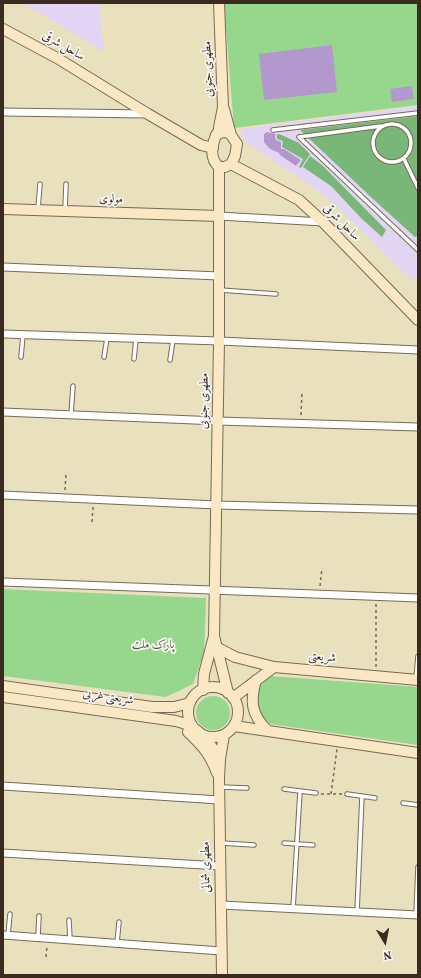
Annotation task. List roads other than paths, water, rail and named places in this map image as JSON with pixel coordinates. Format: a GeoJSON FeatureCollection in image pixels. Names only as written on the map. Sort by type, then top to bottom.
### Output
{"type":"FeatureCollection","features":[{"type":"Feature","properties":{"kind":"street","name":"مطهری جنوبی"},"geometry":{"type":"LineString","coordinates":[[218,133],[223,107],[219,3]]}},
{"type":"Feature","properties":{"kind":"street","name":"ساحل شرقی"},"geometry":{"type":"LineString","coordinates":[[3,29],[57,58],[201,145],[212,148]]}},
{"type":"Feature","properties":{"kind":"street"},"geometry":{"type":"LineString","coordinates":[[223,107],[232,135],[237,144],[235,156],[231,164],[225,167],[219,167],[213,160],[212,148],[216,135],[218,133],[229,133],[232,135]]}},
{"type":"Feature","properties":{"kind":"street"},"geometry":{"type":"LineString","coordinates":[[3,112],[148,114]]}},
{"type":"Feature","properties":{"kind":"street","name":"ساحل شرقی"},"geometry":{"type":"LineString","coordinates":[[231,164],[299,200],[323,222],[418,320]]}},
{"type":"Feature","properties":{"kind":"street","name":"مطهری جنوبی"},"geometry":{"type":"LineString","coordinates":[[214,636],[219,341],[219,167]]}},
{"type":"Feature","properties":{"kind":"street","name":"مولوی"},"geometry":{"type":"LineString","coordinates":[[3,208],[219,216]]}},
{"type":"Feature","properties":{"kind":"street"},"geometry":{"type":"LineString","coordinates":[[219,216],[323,222]]}},
{"type":"Feature","properties":{"kind":"street"},"geometry":{"type":"LineString","coordinates":[[3,267],[219,276]]}},
{"type":"Feature","properties":{"kind":"street"},"geometry":{"type":"LineString","coordinates":[[3,334],[219,341],[418,350]]}},
{"type":"Feature","properties":{"kind":"street"},"geometry":{"type":"LineString","coordinates":[[3,412],[218,421],[418,427]]}},
{"type":"Feature","properties":{"kind":"street"},"geometry":{"type":"LineString","coordinates":[[3,495],[216,505],[418,510]]}},
{"type":"Feature","properties":{"kind":"street"},"geometry":{"type":"LineString","coordinates":[[3,582],[418,598]]}},
{"type":"Feature","properties":{"kind":"street"},"geometry":{"type":"LineString","coordinates":[[214,636],[230,695]]}},
{"type":"Feature","properties":{"kind":"street"},"geometry":{"type":"LineString","coordinates":[[203,690],[204,674],[214,636]]}},
{"type":"Feature","properties":{"kind":"street","name":"شریعتی"},"geometry":{"type":"LineString","coordinates":[[218,648],[235,657],[274,667],[417,679]]}},
{"type":"Feature","properties":{"kind":"street"},"geometry":{"type":"LineString","coordinates":[[230,695],[256,680],[274,667]]}},
{"type":"Feature","properties":{"kind":"street"},"geometry":{"type":"LineString","coordinates":[[256,680],[252,694],[253,706],[260,724],[268,731]]}},
{"type":"Feature","properties":{"kind":"street","name":"شریعتی غربی"},"geometry":{"type":"LineString","coordinates":[[3,686],[152,707],[174,707],[190,703]]}},
{"type":"Feature","properties":{"kind":"street"},"geometry":{"type":"LineString","coordinates":[[195,730],[189,717],[190,703],[193,698],[203,690],[215,688],[221,689],[230,695],[237,704],[237,719],[234,726],[224,735],[211,737],[205,736]]}},
{"type":"Feature","properties":{"kind":"street","name":"شریعتی غربی"},"geometry":{"type":"LineString","coordinates":[[3,697],[176,721],[185,723],[205,736]]}},
{"type":"Feature","properties":{"kind":"street"},"geometry":{"type":"LineString","coordinates":[[176,721],[200,742],[213,761],[219,782]]}},
{"type":"Feature","properties":{"kind":"street"},"geometry":{"type":"LineString","coordinates":[[234,726],[418,753]]}},
{"type":"Feature","properties":{"kind":"street","name":"مطهری شمالی"},"geometry":{"type":"LineString","coordinates":[[222,975],[219,782],[220,759],[224,735]]}},
{"type":"Feature","properties":{"kind":"street"},"geometry":{"type":"LineString","coordinates":[[205,736],[220,759]]}},
{"type":"Feature","properties":{"kind":"street"},"geometry":{"type":"LineString","coordinates":[[3,786],[219,800]]}},
{"type":"Feature","properties":{"kind":"street"},"geometry":{"type":"LineString","coordinates":[[3,852],[220,866]]}},
{"type":"Feature","properties":{"kind":"street"},"geometry":{"type":"LineString","coordinates":[[221,905],[417,915]]}},
{"type":"Feature","properties":{"kind":"street"},"geometry":{"type":"LineString","coordinates":[[5,935],[222,951]]}},
{"type":"Feature","properties":{"kind":"lane"},"geometry":{"type":"LineString","coordinates":[[273,130],[418,113]]}},
{"type":"Feature","properties":{"kind":"lane"},"geometry":{"type":"LineString","coordinates":[[382,126],[378,130],[373,142],[376,154],[380,158],[392,162],[398,162],[404,159],[411,148],[412,142],[407,130],[402,126],[395,124],[299,137],[418,249]]}},
{"type":"Feature","properties":{"kind":"lane"},"geometry":{"type":"LineString","coordinates":[[404,159],[418,188]]}},
{"type":"Feature","properties":{"kind":"lane"},"geometry":{"type":"LineString","coordinates":[[37,210],[40,184]]}},
{"type":"Feature","properties":{"kind":"lane"},"geometry":{"type":"LineString","coordinates":[[65,211],[66,184]]}},
{"type":"Feature","properties":{"kind":"lane"},"geometry":{"type":"LineString","coordinates":[[219,290],[276,294]]}},
{"type":"Feature","properties":{"kind":"lane"},"geometry":{"type":"LineString","coordinates":[[21,357],[23,335]]}},
{"type":"Feature","properties":{"kind":"lane"},"geometry":{"type":"LineString","coordinates":[[104,357],[107,338]]}},
{"type":"Feature","properties":{"kind":"lane"},"geometry":{"type":"LineString","coordinates":[[134,359],[136,339]]}},
{"type":"Feature","properties":{"kind":"lane"},"geometry":{"type":"LineString","coordinates":[[170,360],[173,340]]}},
{"type":"Feature","properties":{"kind":"lane"},"geometry":{"type":"LineString","coordinates":[[71,415],[73,386]]}},
{"type":"Feature","properties":{"kind":"lane"},"geometry":{"type":"LineString","coordinates":[[417,679],[418,656]]}},
{"type":"Feature","properties":{"kind":"lane"},"geometry":{"type":"LineString","coordinates":[[219,782],[247,788]]}},
{"type":"Feature","properties":{"kind":"lane"},"geometry":{"type":"LineString","coordinates":[[284,789],[316,793]]}},
{"type":"Feature","properties":{"kind":"lane"},"geometry":{"type":"LineString","coordinates":[[293,909],[300,791]]}},
{"type":"Feature","properties":{"kind":"lane"},"geometry":{"type":"LineString","coordinates":[[347,794],[376,798]]}},
{"type":"Feature","properties":{"kind":"lane"},"geometry":{"type":"LineString","coordinates":[[357,912],[362,796]]}},
{"type":"Feature","properties":{"kind":"lane"},"geometry":{"type":"LineString","coordinates":[[403,803],[418,805]]}},
{"type":"Feature","properties":{"kind":"lane"},"geometry":{"type":"LineString","coordinates":[[220,843],[254,845]]}},
{"type":"Feature","properties":{"kind":"lane"},"geometry":{"type":"LineString","coordinates":[[284,843],[313,845]]}},
{"type":"Feature","properties":{"kind":"lane"},"geometry":{"type":"LineString","coordinates":[[417,915],[418,867]]}},
{"type":"Feature","properties":{"kind":"lane"},"geometry":{"type":"LineString","coordinates":[[5,935],[10,914]]}},
{"type":"Feature","properties":{"kind":"lane"},"geometry":{"type":"LineString","coordinates":[[38,938],[39,916]]}},
{"type":"Feature","properties":{"kind":"lane"},"geometry":{"type":"LineString","coordinates":[[69,920],[70,940]]}},
{"type":"Feature","properties":{"kind":"lane"},"geometry":{"type":"LineString","coordinates":[[117,943],[119,922]]}},
{"type":"Feature","properties":{"kind":"park label","name":"پارک ملت"},"geometry":{"type":"Point","coordinates":[153,646]}}]}
